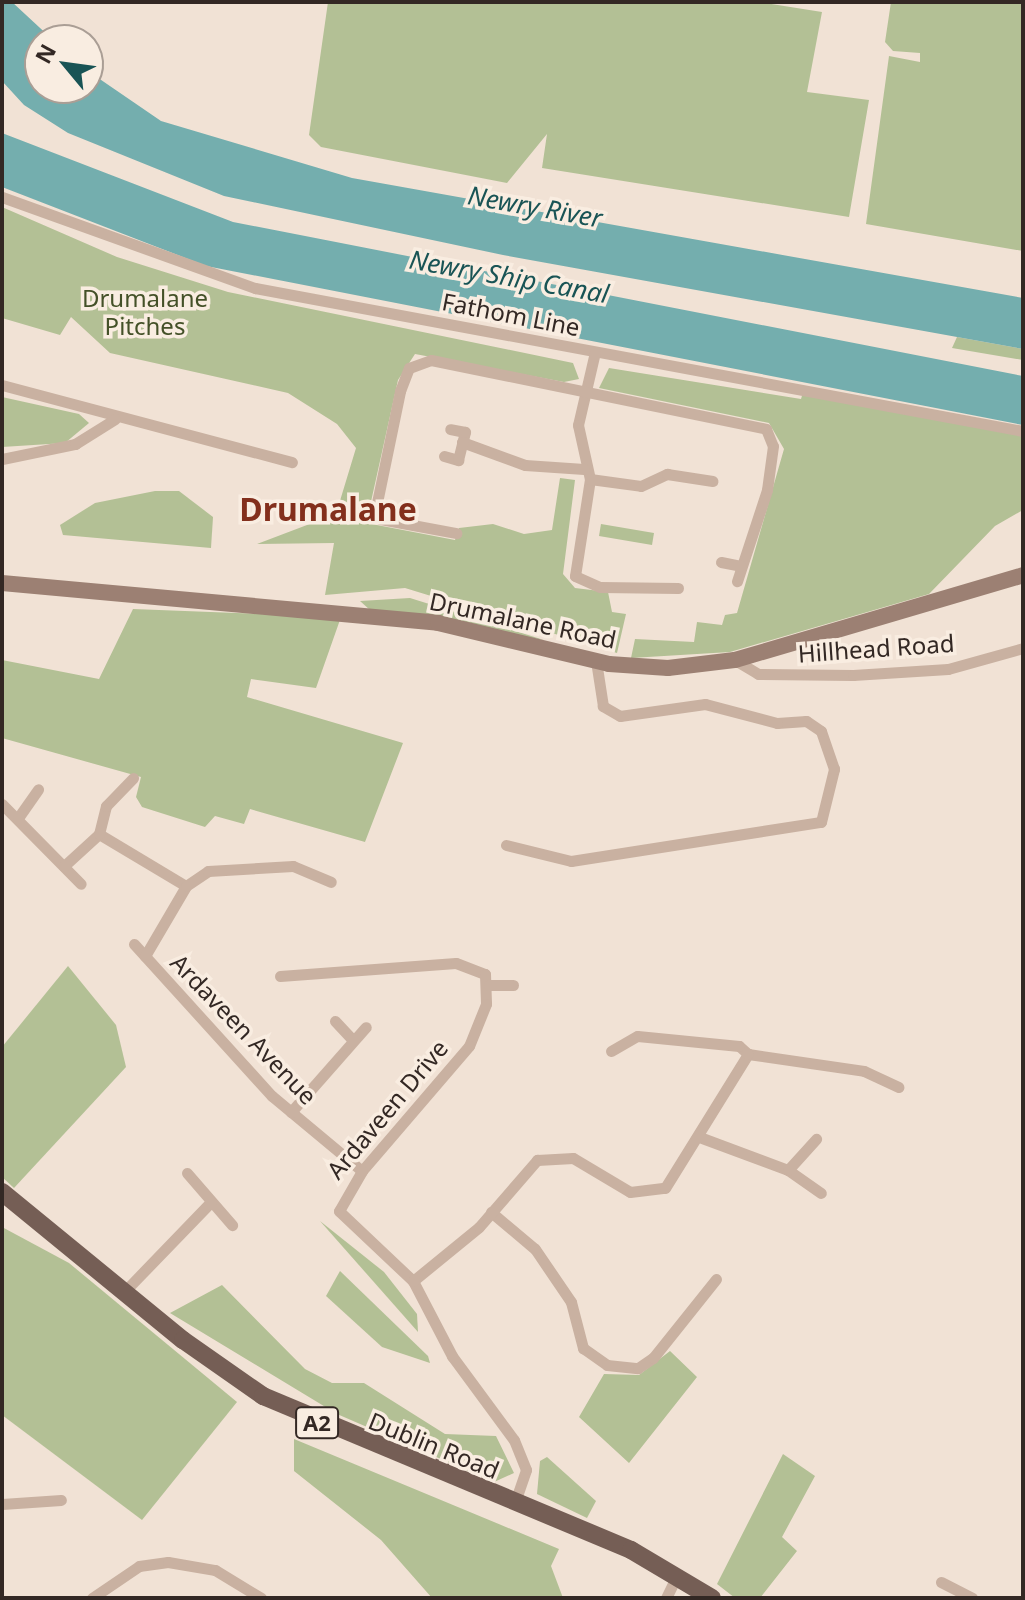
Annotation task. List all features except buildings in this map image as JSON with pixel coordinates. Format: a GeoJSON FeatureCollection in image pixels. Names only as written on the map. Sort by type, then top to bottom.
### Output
{"type":"FeatureCollection","features":[{"type":"Feature","properties":{"kind":"main road","name":"Drumalane Road"},"geometry":{"type":"LineString","coordinates":[[2,583],[438,623],[596,661],[668,668],[735,660],[1023,575]]}},
{"type":"Feature","properties":{"kind":"main road","name":"Dublin Road"},"geometry":{"type":"LineString","coordinates":[[2,1192],[123,1293],[263,1396],[677,1575],[712,1598]]}},
{"type":"Feature","properties":{"kind":"street","name":"Fathom Line"},"geometry":{"type":"LineString","coordinates":[[2,197],[219,279],[1023,431]]}},
{"type":"Feature","properties":{"kind":"street"},"geometry":{"type":"LineString","coordinates":[[595,352],[578,425],[587,474],[575,576],[600,587],[678,588]]}},
{"type":"Feature","properties":{"kind":"street"},"geometry":{"type":"LineString","coordinates":[[456,533],[369,517],[409,368],[431,360],[585,393],[721,417],[772,435],[767,490],[737,581]]}},
{"type":"Feature","properties":{"kind":"street"},"geometry":{"type":"LineString","coordinates":[[2,385],[115,419],[292,462]]}},
{"type":"Feature","properties":{"kind":"street"},"geometry":{"type":"LineString","coordinates":[[2,459],[75,444],[115,419]]}},
{"type":"Feature","properties":{"kind":"street"},"geometry":{"type":"LineString","coordinates":[[444,456],[458,460],[465,432],[450,429]]}},
{"type":"Feature","properties":{"kind":"street"},"geometry":{"type":"LineString","coordinates":[[462,442],[525,465],[641,486],[667,474],[712,481]]}},
{"type":"Feature","properties":{"kind":"street"},"geometry":{"type":"LineString","coordinates":[[721,562],[741,566]]}},
{"type":"Feature","properties":{"kind":"street","name":"Hillhead Road"},"geometry":{"type":"LineString","coordinates":[[735,660],[758,674],[853,675],[948,669],[1023,648]]}},
{"type":"Feature","properties":{"kind":"street"},"geometry":{"type":"LineString","coordinates":[[506,845],[571,861],[821,822],[834,769],[813,726],[705,704],[620,716],[603,706],[596,661]]}},
{"type":"Feature","properties":{"kind":"street"},"geometry":{"type":"LineString","coordinates":[[64,866],[99,834],[106,806],[133,778]]}},
{"type":"Feature","properties":{"kind":"street"},"geometry":{"type":"LineString","coordinates":[[18,818],[38,789]]}},
{"type":"Feature","properties":{"kind":"street"},"geometry":{"type":"LineString","coordinates":[[2,804],[81,884]]}},
{"type":"Feature","properties":{"kind":"street"},"geometry":{"type":"LineString","coordinates":[[99,834],[186,886]]}},
{"type":"Feature","properties":{"kind":"street"},"geometry":{"type":"LineString","coordinates":[[145,956],[186,886],[208,871],[260,864],[313,869],[331,882]]}},
{"type":"Feature","properties":{"kind":"street","name":"Ardaveen Avenue"},"geometry":{"type":"LineString","coordinates":[[134,944],[291,1112],[362,1171]]}},
{"type":"Feature","properties":{"kind":"street"},"geometry":{"type":"LineString","coordinates":[[280,976],[456,963],[485,974],[489,985],[513,985]]}},
{"type":"Feature","properties":{"kind":"street","name":"Ardaveen Drive"},"geometry":{"type":"LineString","coordinates":[[413,1281],[343,1220],[340,1202],[362,1171],[469,1046],[489,985]]}},
{"type":"Feature","properties":{"kind":"street"},"geometry":{"type":"LineString","coordinates":[[335,1021],[353,1040]]}},
{"type":"Feature","properties":{"kind":"street"},"geometry":{"type":"LineString","coordinates":[[291,1112],[366,1027]]}},
{"type":"Feature","properties":{"kind":"street"},"geometry":{"type":"LineString","coordinates":[[611,1051],[637,1036],[739,1046],[748,1054],[864,1071],[898,1087]]}},
{"type":"Feature","properties":{"kind":"street"},"geometry":{"type":"LineString","coordinates":[[514,1504],[526,1461],[452,1356],[413,1281],[491,1212],[514,1180],[554,1155],[591,1166],[630,1192],[653,1195],[676,1177],[702,1138],[748,1054]]}},
{"type":"Feature","properties":{"kind":"street"},"geometry":{"type":"LineString","coordinates":[[702,1138],[788,1170],[821,1193]]}},
{"type":"Feature","properties":{"kind":"street"},"geometry":{"type":"LineString","coordinates":[[788,1170],[816,1139]]}},
{"type":"Feature","properties":{"kind":"street"},"geometry":{"type":"LineString","coordinates":[[187,1173],[232,1225]]}},
{"type":"Feature","properties":{"kind":"street"},"geometry":{"type":"LineString","coordinates":[[123,1293],[211,1202]]}},
{"type":"Feature","properties":{"kind":"street"},"geometry":{"type":"LineString","coordinates":[[491,1212],[554,1274],[571,1302],[583,1348],[607,1365],[638,1368],[653,1358],[716,1279]]}},
{"type":"Feature","properties":{"kind":"street"},"geometry":{"type":"LineString","coordinates":[[2,1504],[61,1500]]}},
{"type":"Feature","properties":{"kind":"street"},"geometry":{"type":"LineString","coordinates":[[92,1598],[139,1566],[168,1562],[215,1570],[261,1598]]}},
{"type":"Feature","properties":{"kind":"street"},"geometry":{"type":"LineString","coordinates":[[666,1598],[677,1575]]}},
{"type":"Feature","properties":{"kind":"street"},"geometry":{"type":"LineString","coordinates":[[941,1582],[972,1598]]}},
{"type":"Feature","properties":{"kind":"green space"},"geometry":{"type":"Polygon","coordinates":[[[328,2],[759,2],[822,12],[807,92],[869,100],[849,217],[542,168],[547,134],[507,183],[321,147],[309,135],[328,2]]]}},
{"type":"Feature","properties":{"kind":"green space"},"geometry":{"type":"Polygon","coordinates":[[[891,2],[1023,2],[1023,251],[866,224],[889,56],[920,62],[920,53],[893,51],[885,42],[891,2]]]}},
{"type":"Feature","properties":{"kind":"green space","name":"Drumalane Pitches"},"geometry":{"type":"Polygon","coordinates":[[[2,207],[117,257],[228,292],[573,363],[579,379],[564,382],[415,354],[398,380],[370,506],[357,511],[356,521],[455,540],[459,528],[493,524],[524,534],[552,530],[560,478],[575,480],[563,574],[575,588],[608,592],[612,612],[626,614],[617,653],[405,588],[325,595],[334,543],[257,544],[336,514],[356,448],[337,424],[288,393],[110,353],[71,317],[60,335],[2,318],[2,207]]]}},
{"type":"Feature","properties":{"kind":"green space"},"geometry":{"type":"Polygon","coordinates":[[[957,337],[1023,349],[1023,360],[952,348],[957,337]]]}},
{"type":"Feature","properties":{"kind":"green space"},"geometry":{"type":"Polygon","coordinates":[[[609,368],[801,399],[804,389],[1023,433],[1023,510],[995,526],[929,594],[730,652],[631,658],[635,639],[694,642],[697,622],[722,625],[725,615],[737,613],[784,449],[769,423],[599,388],[609,368]]]}},
{"type":"Feature","properties":{"kind":"green space"},"geometry":{"type":"Polygon","coordinates":[[[2,397],[79,414],[89,423],[65,443],[2,447],[2,397]]]}},
{"type":"Feature","properties":{"kind":"green space"},"geometry":{"type":"Polygon","coordinates":[[[155,491],[179,491],[213,517],[211,548],[63,535],[60,525],[95,503],[155,491]]]}},
{"type":"Feature","properties":{"kind":"green space"},"geometry":{"type":"Polygon","coordinates":[[[601,524],[654,533],[652,545],[599,536],[601,524]]]}},
{"type":"Feature","properties":{"kind":"green space"},"geometry":{"type":"Polygon","coordinates":[[[410,598],[544,640],[370,610],[360,601],[410,598]]]}},
{"type":"Feature","properties":{"kind":"green space"},"geometry":{"type":"Polygon","coordinates":[[[133,609],[341,617],[316,688],[251,679],[247,697],[403,743],[365,842],[250,809],[244,824],[215,816],[205,827],[142,807],[136,797],[141,777],[2,738],[2,660],[99,679],[133,609]]]}},
{"type":"Feature","properties":{"kind":"green space"},"geometry":{"type":"Polygon","coordinates":[[[68,966],[116,1025],[126,1067],[14,1188],[2,1177],[2,1047],[68,966]]]}},
{"type":"Feature","properties":{"kind":"green space"},"geometry":{"type":"Polygon","coordinates":[[[320,1221],[384,1272],[417,1314],[418,1332],[320,1221]]]}},
{"type":"Feature","properties":{"kind":"green space"},"geometry":{"type":"Polygon","coordinates":[[[2,1227],[69,1263],[237,1402],[142,1520],[2,1415],[2,1227]]]}},
{"type":"Feature","properties":{"kind":"green space"},"geometry":{"type":"Polygon","coordinates":[[[340,1271],[428,1356],[430,1363],[382,1347],[326,1296],[340,1271]]]}},
{"type":"Feature","properties":{"kind":"green space"},"geometry":{"type":"Polygon","coordinates":[[[222,1285],[305,1369],[332,1383],[364,1383],[445,1434],[496,1436],[514,1473],[494,1482],[337,1414],[170,1313],[222,1285]]]}},
{"type":"Feature","properties":{"kind":"green space"},"geometry":{"type":"Polygon","coordinates":[[[670,1351],[697,1377],[629,1463],[579,1417],[604,1374],[639,1375],[670,1351]]]}},
{"type":"Feature","properties":{"kind":"green space"},"geometry":{"type":"Polygon","coordinates":[[[294,1439],[559,1549],[551,1566],[563,1598],[432,1598],[381,1540],[294,1471],[294,1439]]]}},
{"type":"Feature","properties":{"kind":"green space"},"geometry":{"type":"Polygon","coordinates":[[[783,1454],[815,1476],[782,1537],[797,1551],[760,1598],[735,1598],[717,1584],[783,1454]]]}},
{"type":"Feature","properties":{"kind":"green space"},"geometry":{"type":"Polygon","coordinates":[[[547,1457],[596,1501],[587,1518],[537,1494],[540,1461],[547,1457]]]}},
{"type":"Feature","properties":{"kind":"water","name":"Newry River"},"geometry":{"type":"Polygon","coordinates":[[[2,2],[12,2],[36,24],[24,24],[24,104],[104,104],[104,82],[161,121],[352,178],[1023,298],[1023,349],[503,255],[224,196],[68,133],[24,105],[2,81],[2,2]]]}},
{"type":"Feature","properties":{"kind":"water","name":"Newry Ship Canal"},"geometry":{"type":"Polygon","coordinates":[[[2,133],[233,222],[1023,376],[1023,425],[206,266],[2,187],[2,133]]]}},
{"type":"Feature","properties":{"kind":"district","name":"Drumalane"},"geometry":{"type":"Point","coordinates":[328,509]}}]}
